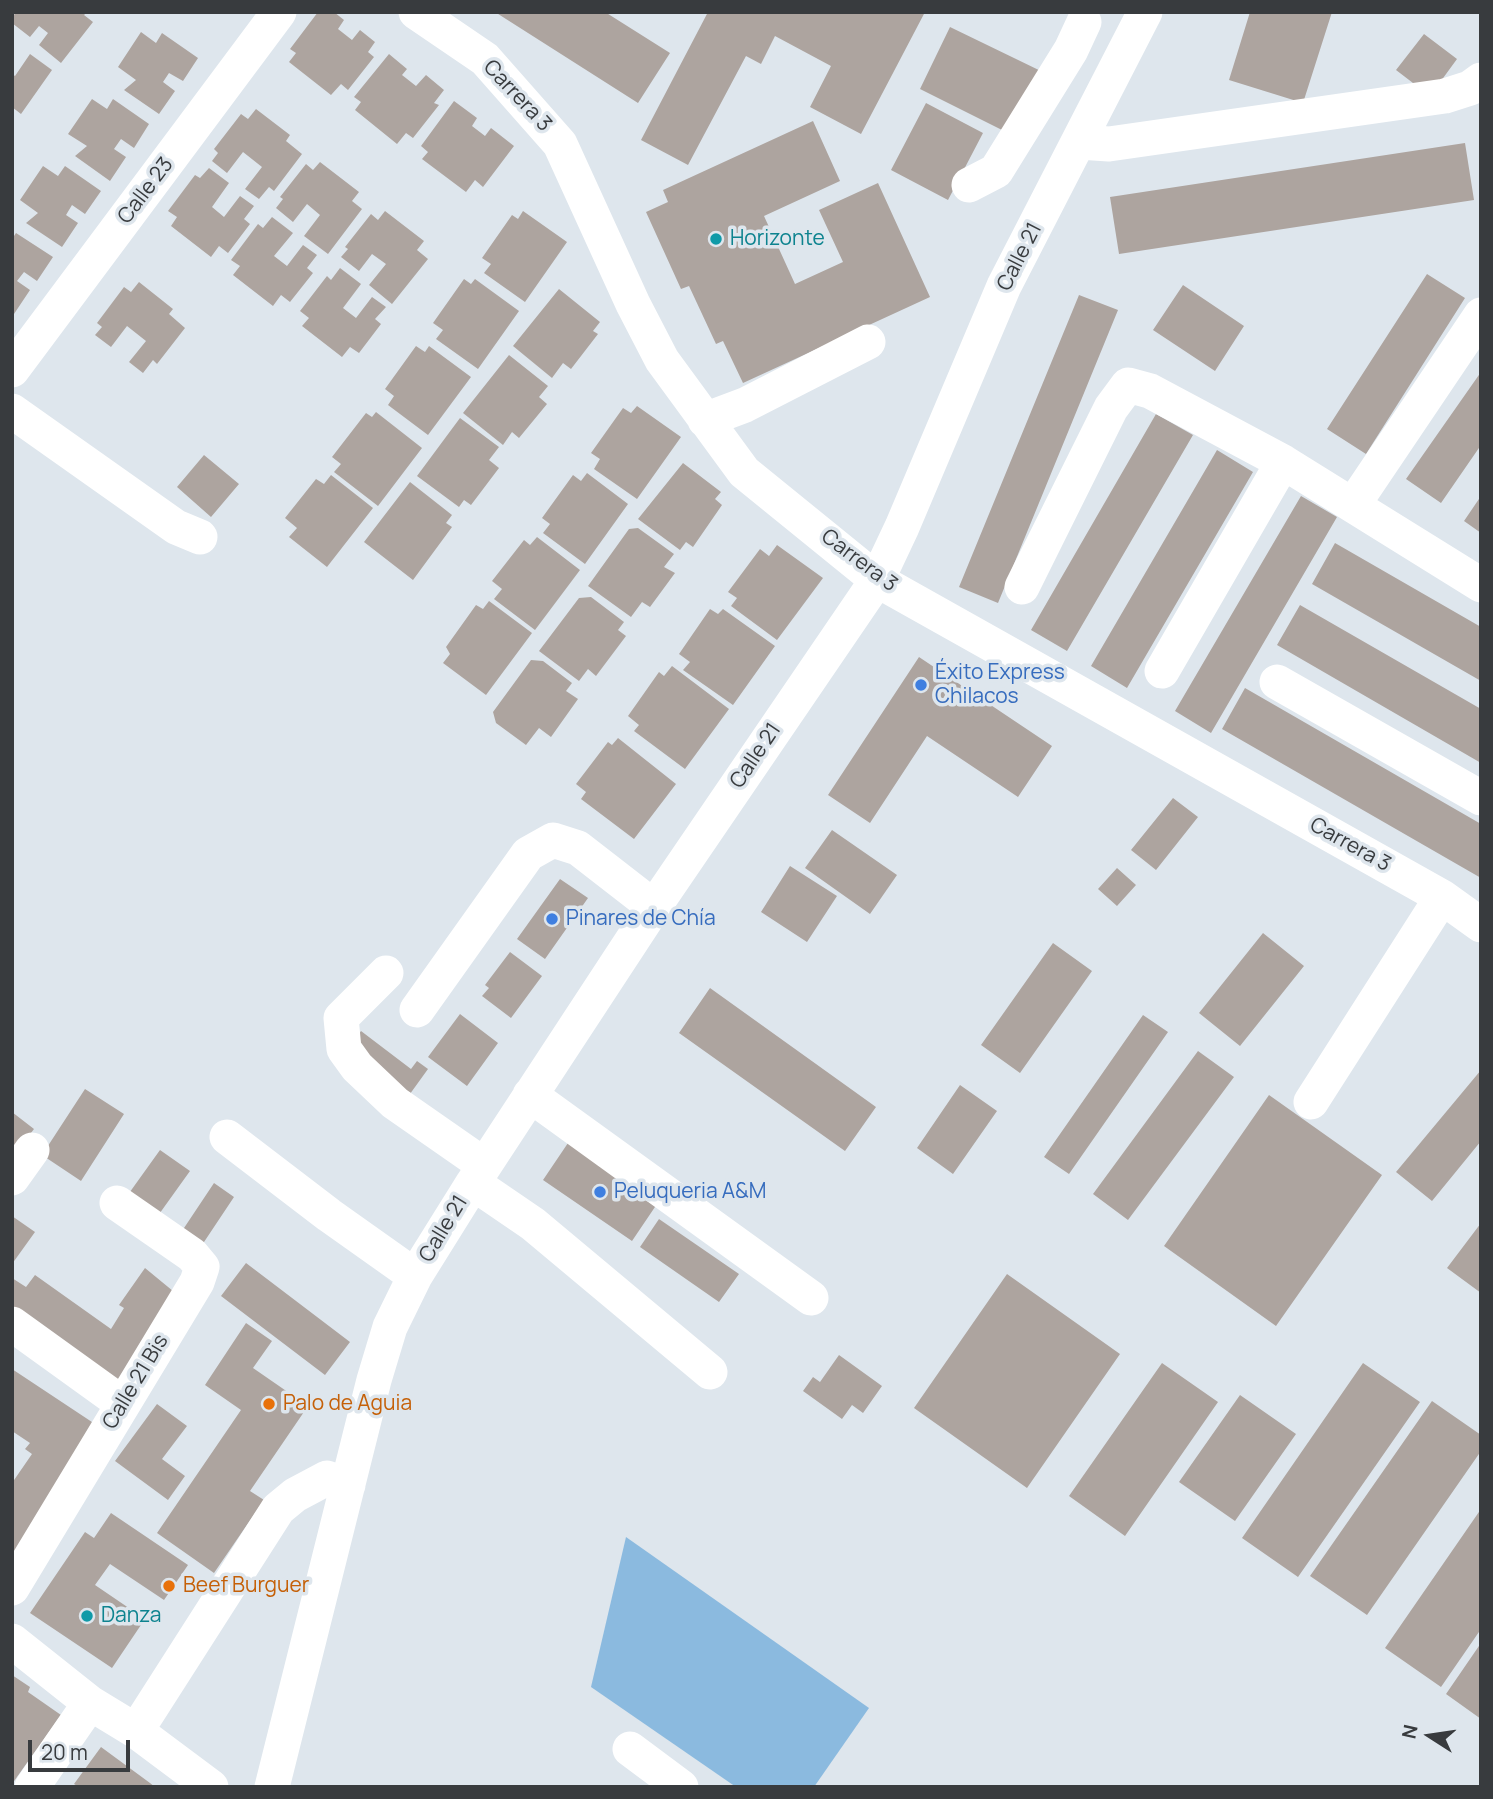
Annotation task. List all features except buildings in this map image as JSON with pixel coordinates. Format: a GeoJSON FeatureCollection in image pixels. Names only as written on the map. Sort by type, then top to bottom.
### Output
{"type":"FeatureCollection","features":[{"type":"Feature","properties":{"kind":"street","name":"Calle 23"},"geometry":{"type":"LineString","coordinates":[[12,370],[279,12]]}},
{"type":"Feature","properties":{"kind":"street","name":"Carrera 3"},"geometry":{"type":"LineString","coordinates":[[416,12],[485,59],[560,144],[633,304],[662,360],[744,472],[877,580],[1442,897],[1481,925]]}},
{"type":"Feature","properties":{"kind":"street"},"geometry":{"type":"LineString","coordinates":[[969,186],[996,172],[1071,50],[1072,17],[1138,27]]}},
{"type":"Feature","properties":{"kind":"street","name":"Calle 21"},"geometry":{"type":"LineString","coordinates":[[272,1787],[374,1380],[390,1327],[415,1276],[478,1174],[654,907],[877,580],[1004,286],[1138,27]]}},
{"type":"Feature","properties":{"kind":"street"},"geometry":{"type":"LineString","coordinates":[[1079,142],[1109,144],[1445,96],[1470,88],[1481,80]]}},
{"type":"Feature","properties":{"kind":"street"},"geometry":{"type":"LineString","coordinates":[[1353,505],[1481,315]]}},
{"type":"Feature","properties":{"kind":"street"},"geometry":{"type":"LineString","coordinates":[[705,419],[746,405],[868,342]]}},
{"type":"Feature","properties":{"kind":"street"},"geometry":{"type":"LineString","coordinates":[[1022,587],[1111,408],[1128,385],[1150,391],[1283,462],[1481,584]]}},
{"type":"Feature","properties":{"kind":"street"},"geometry":{"type":"LineString","coordinates":[[12,411],[176,527],[200,537]]}},
{"type":"Feature","properties":{"kind":"street"},"geometry":{"type":"LineString","coordinates":[[1162,671],[1283,462]]}},
{"type":"Feature","properties":{"kind":"street"},"geometry":{"type":"LineString","coordinates":[[1277,682],[1481,798]]}},
{"type":"Feature","properties":{"kind":"street"},"geometry":{"type":"LineString","coordinates":[[416,1010],[528,854],[553,840],[578,848],[654,907]]}},
{"type":"Feature","properties":{"kind":"street"},"geometry":{"type":"LineString","coordinates":[[1311,1102],[1442,897]]}},
{"type":"Feature","properties":{"kind":"street"},"geometry":{"type":"LineString","coordinates":[[386,973],[341,1018],[344,1049],[357,1067],[533,1224],[710,1372]]}},
{"type":"Feature","properties":{"kind":"street"},"geometry":{"type":"LineString","coordinates":[[530,1095],[811,1298]]}},
{"type":"Feature","properties":{"kind":"street"},"geometry":{"type":"LineString","coordinates":[[227,1137],[415,1276]]}},
{"type":"Feature","properties":{"kind":"street"},"geometry":{"type":"LineString","coordinates":[[12,1178],[32,1150]]}},
{"type":"Feature","properties":{"kind":"street","name":"Calle 21 Bis"},"geometry":{"type":"LineString","coordinates":[[12,1588],[197,1282],[201,1267],[192,1255],[117,1203]]}},
{"type":"Feature","properties":{"kind":"street"},"geometry":{"type":"LineString","coordinates":[[12,1324],[123,1404]]}},
{"type":"Feature","properties":{"kind":"street"},"geometry":{"type":"LineString","coordinates":[[136,1731],[278,1509],[302,1490],[327,1478],[348,1485]]}},
{"type":"Feature","properties":{"kind":"street"},"geometry":{"type":"LineString","coordinates":[[12,1642],[90,1703],[136,1731],[211,1787]]}},
{"type":"Feature","properties":{"kind":"street"},"geometry":{"type":"LineString","coordinates":[[32,1787],[90,1703]]}},
{"type":"Feature","properties":{"kind":"street"},"geometry":{"type":"LineString","coordinates":[[630,1749],[681,1787]]}},
{"type":"Feature","properties":{"kind":"shaded area"},"geometry":{"type":"Polygon","coordinates":[[[626,1537],[869,1708],[814,1787],[736,1787],[591,1687],[626,1537]]]}},
{"type":"Feature","properties":{"kind":"place","name":"Horizonte"},"geometry":{"type":"Point","coordinates":[716,239]}},
{"type":"Feature","properties":{"kind":"place","name":"Éxito Express Chilacos"},"geometry":{"type":"Point","coordinates":[921,685]}},
{"type":"Feature","properties":{"kind":"place","name":"Pinares de Chía"},"geometry":{"type":"Point","coordinates":[552,919]}},
{"type":"Feature","properties":{"kind":"place","name":"Peluqueria A&M"},"geometry":{"type":"Point","coordinates":[600,1192]}},
{"type":"Feature","properties":{"kind":"place","name":"Palo de Aguia"},"geometry":{"type":"Point","coordinates":[269,1404]}},
{"type":"Feature","properties":{"kind":"place","name":"Beef Burguer"},"geometry":{"type":"Point","coordinates":[169,1586]}},
{"type":"Feature","properties":{"kind":"place","name":"Danza"},"geometry":{"type":"Point","coordinates":[87,1616]}}]}
